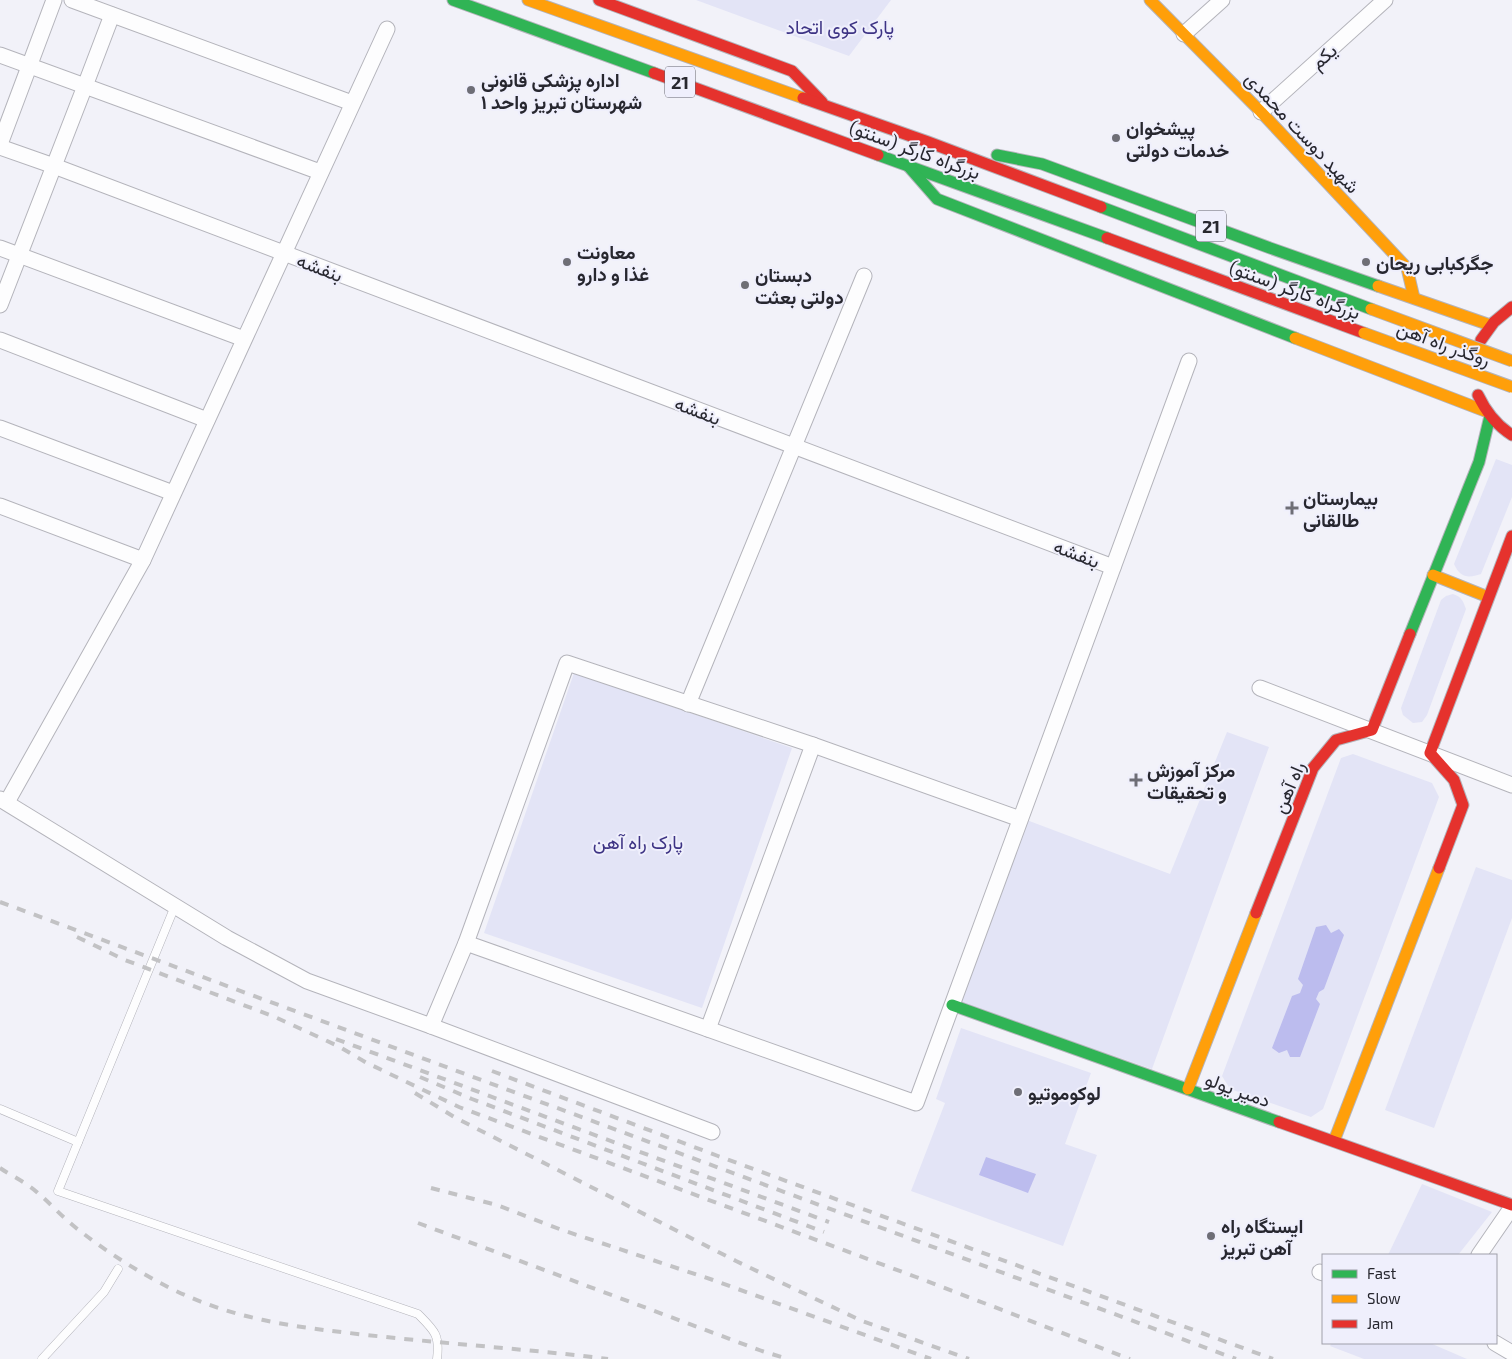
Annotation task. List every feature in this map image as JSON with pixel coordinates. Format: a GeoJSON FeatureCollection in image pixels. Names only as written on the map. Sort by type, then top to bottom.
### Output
{"type":"FeatureCollection","features":[{"type":"Feature","properties":{"kind":"main road","name":"بزرگراه کارگر (سنتو)"},"geometry":{"type":"LineString","coordinates":[[453,0],[907,164],[1364,333]]}},
{"type":"Feature","properties":{"kind":"main road","name":"بزرگراه کارگر (سنتو)"},"geometry":{"type":"LineString","coordinates":[[528,0],[928,142],[1371,309]]}},
{"type":"Feature","properties":{"kind":"main road"},"geometry":{"type":"LineString","coordinates":[[599,0],[792,72],[826,106]]}},
{"type":"Feature","properties":{"kind":"main road","name":"شهید دوست محمدی"},"geometry":{"type":"LineString","coordinates":[[1150,0],[1261,112],[1407,268],[1417,313],[1410,336],[1400,355],[1393,361],[1381,366],[1367,366]]}},
{"type":"Feature","properties":{"kind":"main road","name":"21"},"geometry":{"type":"LineString","coordinates":[[928,142],[1042,164],[1270,248],[1490,325]]}},
{"type":"Feature","properties":{"kind":"main road"},"geometry":{"type":"LineString","coordinates":[[907,164],[936,198],[1487,413]]}},
{"type":"Feature","properties":{"kind":"main road"},"geometry":{"type":"LineString","coordinates":[[1512,307],[1502,313],[1490,325],[1478,345],[1474,367],[1476,390],[1487,413],[1500,428],[1512,435]]}},
{"type":"Feature","properties":{"kind":"main road","name":"روگذر راه آهن"},"geometry":{"type":"LineString","coordinates":[[1371,309],[1512,361]]}},
{"type":"Feature","properties":{"kind":"main road","name":"روگذر راه آهن"},"geometry":{"type":"LineString","coordinates":[[1364,333],[1512,387]]}},
{"type":"Feature","properties":{"kind":"main road"},"geometry":{"type":"LineString","coordinates":[[1372,730],[1479,462],[1487,413]]}},
{"type":"Feature","properties":{"kind":"main road"},"geometry":{"type":"LineString","coordinates":[[1334,1141],[1463,805],[1454,780],[1430,753],[1512,536]]}},
{"type":"Feature","properties":{"kind":"main road"},"geometry":{"type":"LineString","coordinates":[[1433,575],[1488,597]]}},
{"type":"Feature","properties":{"kind":"main road","name":"راه آهن"},"geometry":{"type":"LineString","coordinates":[[1188,1090],[1313,768],[1336,740],[1372,730]]}},
{"type":"Feature","properties":{"kind":"main road","name":"دمیر یولو"},"geometry":{"type":"LineString","coordinates":[[952,1005],[1512,1206]]}},
{"type":"Feature","properties":{"kind":"street"},"geometry":{"type":"LineString","coordinates":[[0,146],[54,0]]}},
{"type":"Feature","properties":{"kind":"street"},"geometry":{"type":"LineString","coordinates":[[72,0],[352,104]]}},
{"type":"Feature","properties":{"kind":"street"},"geometry":{"type":"LineString","coordinates":[[1184,34],[1222,0]]}},
{"type":"Feature","properties":{"kind":"street","name":"یکم"},"geometry":{"type":"LineString","coordinates":[[1261,112],[1385,0]]}},
{"type":"Feature","properties":{"kind":"street"},"geometry":{"type":"LineString","coordinates":[[0,305],[112,14]]}},
{"type":"Feature","properties":{"kind":"street"},"geometry":{"type":"LineString","coordinates":[[386,29],[143,560],[3,801],[227,938],[307,980],[712,1132]]}},
{"type":"Feature","properties":{"kind":"street"},"geometry":{"type":"LineString","coordinates":[[0,55],[320,172]]}},
{"type":"Feature","properties":{"kind":"street","name":"بنفشه"},"geometry":{"type":"LineString","coordinates":[[0,146],[1113,567]]}},
{"type":"Feature","properties":{"kind":"street"},"geometry":{"type":"LineString","coordinates":[[0,248],[244,339]]}},
{"type":"Feature","properties":{"kind":"street"},"geometry":{"type":"LineString","coordinates":[[688,704],[864,276]]}},
{"type":"Feature","properties":{"kind":"street"},"geometry":{"type":"LineString","coordinates":[[0,340],[207,420]]}},
{"type":"Feature","properties":{"kind":"street"},"geometry":{"type":"LineString","coordinates":[[466,943],[916,1103],[1189,361]]}},
{"type":"Feature","properties":{"kind":"street"},"geometry":{"type":"LineString","coordinates":[[0,428],[173,493]]}},
{"type":"Feature","properties":{"kind":"street"},"geometry":{"type":"LineString","coordinates":[[0,506],[143,560]]}},
{"type":"Feature","properties":{"kind":"street"},"geometry":{"type":"LineString","coordinates":[[431,1026],[466,943],[567,663],[813,745],[1020,819]]}},
{"type":"Feature","properties":{"kind":"street"},"geometry":{"type":"LineString","coordinates":[[1260,688],[1512,785]]}},
{"type":"Feature","properties":{"kind":"street"},"geometry":{"type":"LineString","coordinates":[[708,1029],[813,745]]}},
{"type":"Feature","properties":{"kind":"street"},"geometry":{"type":"LineString","coordinates":[[1480,1254],[1512,1206]]}},
{"type":"Feature","properties":{"kind":"street"},"geometry":{"type":"LineString","coordinates":[[1497,1344],[1512,1353]]}},
{"type":"Feature","properties":{"kind":"lane"},"geometry":{"type":"LineString","coordinates":[[175,906],[58,1191],[418,1314],[432,1329],[439,1343],[437,1359]]}},
{"type":"Feature","properties":{"kind":"lane"},"geometry":{"type":"LineString","coordinates":[[0,1109],[78,1142]]}},
{"type":"Feature","properties":{"kind":"lane"},"geometry":{"type":"LineString","coordinates":[[42,1359],[104,1292],[118,1269]]}},
{"type":"Feature","properties":{"kind":"green space","name":"پارک کوی اتحاد"},"geometry":{"type":"Polygon","coordinates":[[[696,0],[891,0],[849,56],[696,0]]]}},
{"type":"Feature","properties":{"kind":"green space"},"geometry":{"type":"Polygon","coordinates":[[[1496,459],[1512,465],[1512,497],[1481,574],[1464,576],[1454,564],[1496,459]]]}},
{"type":"Feature","properties":{"kind":"green space"},"geometry":{"type":"Polygon","coordinates":[[[1453,594],[1462,600],[1466,609],[1427,715],[1422,722],[1413,723],[1403,715],[1401,708],[1441,600],[1453,594]]]}},
{"type":"Feature","properties":{"kind":"green space","name":"پارک راه آهن"},"geometry":{"type":"Polygon","coordinates":[[[574,673],[792,748],[702,1008],[484,933],[574,673]]]}},
{"type":"Feature","properties":{"kind":"green space"},"geometry":{"type":"Polygon","coordinates":[[[1227,732],[1269,747],[1152,1069],[959,1002],[1024,819],[1170,874],[1227,732]]]}},
{"type":"Feature","properties":{"kind":"green space"},"geometry":{"type":"Polygon","coordinates":[[[1353,754],[1432,783],[1439,797],[1323,1109],[1311,1117],[1230,1089],[1222,1076],[1341,758],[1353,754]]]}},
{"type":"Feature","properties":{"kind":"green space"},"geometry":{"type":"Polygon","coordinates":[[[1476,867],[1512,880],[1512,918],[1434,1128],[1385,1110],[1476,867]]]}},
{"type":"Feature","properties":{"kind":"green space"},"geometry":{"type":"Polygon","coordinates":[[[961,1028],[1091,1073],[1065,1144],[1097,1155],[1063,1246],[911,1191],[945,1103],[936,1099],[961,1028]]]}},
{"type":"Feature","properties":{"kind":"green space"},"geometry":{"type":"Polygon","coordinates":[[[1422,1184],[1492,1212],[1459,1254],[1388,1254],[1422,1184]]]}},
{"type":"Feature","properties":{"kind":"green space"},"geometry":{"type":"Polygon","coordinates":[[[1331,1344],[1432,1344],[1467,1359],[1364,1359],[1330,1346],[1331,1344]]]}},
{"type":"Feature","properties":{"kind":"water"},"geometry":{"type":"Polygon","coordinates":[[[1326,925],[1331,933],[1339,929],[1344,935],[1324,989],[1319,992],[1316,999],[1320,1004],[1300,1057],[1290,1057],[1287,1050],[1279,1053],[1272,1048],[1292,996],[1300,993],[1303,985],[1298,979],[1316,927],[1326,925]]]}},
{"type":"Feature","properties":{"kind":"water"},"geometry":{"type":"Polygon","coordinates":[[[986,1157],[1036,1174],[1028,1193],[979,1175],[986,1157]]]}},
{"type":"Feature","properties":{"kind":"railway"},"geometry":{"type":"LineString","coordinates":[[0,902],[1236,1359]]}},
{"type":"Feature","properties":{"kind":"railway"},"geometry":{"type":"LineString","coordinates":[[77,937],[125,960],[275,1017],[338,1046],[367,1063],[459,1107],[916,1277],[1130,1359]]}},
{"type":"Feature","properties":{"kind":"railway"},"geometry":{"type":"LineString","coordinates":[[336,1039],[829,1222]]}},
{"type":"Feature","properties":{"kind":"railway"},"geometry":{"type":"LineString","coordinates":[[492,1071],[718,1156],[1273,1359]]}},
{"type":"Feature","properties":{"kind":"railway"},"geometry":{"type":"LineString","coordinates":[[420,1077],[472,1099],[824,1232]]}},
{"type":"Feature","properties":{"kind":"railway"},"geometry":{"type":"LineString","coordinates":[[415,1093],[456,1118],[736,1261],[862,1321],[969,1359]]}},
{"type":"Feature","properties":{"kind":"railway"},"geometry":{"type":"LineString","coordinates":[[0,1168],[34,1189],[74,1227],[122,1261],[166,1286],[215,1307],[264,1320],[314,1329],[608,1359]]}},
{"type":"Feature","properties":{"kind":"railway"},"geometry":{"type":"LineString","coordinates":[[431,1188],[497,1205],[562,1230],[713,1280],[931,1359]]}},
{"type":"Feature","properties":{"kind":"railway"},"geometry":{"type":"LineString","coordinates":[[418,1223],[788,1359]]}},
{"type":"Feature","properties":{"kind":"traffic: fast"},"geometry":{"type":"LineString","coordinates":[[453,0],[654,73]]}},
{"type":"Feature","properties":{"kind":"traffic: fast"},"geometry":{"type":"LineString","coordinates":[[878,155],[1107,238]]}},
{"type":"Feature","properties":{"kind":"traffic: fast"},"geometry":{"type":"LineString","coordinates":[[997,155],[1042,164],[1378,286]]}},
{"type":"Feature","properties":{"kind":"traffic: fast"},"geometry":{"type":"LineString","coordinates":[[909,167],[937,199],[1295,338]]}},
{"type":"Feature","properties":{"kind":"traffic: fast"},"geometry":{"type":"LineString","coordinates":[[1101,207],[1371,309]]}},
{"type":"Feature","properties":{"kind":"traffic: fast"},"geometry":{"type":"LineString","coordinates":[[1410,634],[1479,462],[1490,416]]}},
{"type":"Feature","properties":{"kind":"traffic: fast"},"geometry":{"type":"LineString","coordinates":[[952,1005],[1279,1122]]}},
{"type":"Feature","properties":{"kind":"traffic: slow"},"geometry":{"type":"LineString","coordinates":[[528,0],[803,98]]}},
{"type":"Feature","properties":{"kind":"traffic: slow"},"geometry":{"type":"LineString","coordinates":[[1150,0],[1261,112],[1407,268],[1414,298]]}},
{"type":"Feature","properties":{"kind":"traffic: slow"},"geometry":{"type":"LineString","coordinates":[[1378,286],[1490,325]]}},
{"type":"Feature","properties":{"kind":"traffic: slow"},"geometry":{"type":"LineString","coordinates":[[1371,309],[1512,361]]}},
{"type":"Feature","properties":{"kind":"traffic: slow"},"geometry":{"type":"LineString","coordinates":[[1364,333],[1512,387]]}},
{"type":"Feature","properties":{"kind":"traffic: slow"},"geometry":{"type":"LineString","coordinates":[[1295,338],[1485,411]]}},
{"type":"Feature","properties":{"kind":"traffic: slow"},"geometry":{"type":"LineString","coordinates":[[1433,575],[1488,597]]}},
{"type":"Feature","properties":{"kind":"traffic: slow"},"geometry":{"type":"LineString","coordinates":[[1334,1141],[1439,868]]}},
{"type":"Feature","properties":{"kind":"traffic: slow"},"geometry":{"type":"LineString","coordinates":[[1188,1089],[1256,913]]}},
{"type":"Feature","properties":{"kind":"traffic: jam"},"geometry":{"type":"LineString","coordinates":[[599,0],[792,71],[822,102]]}},
{"type":"Feature","properties":{"kind":"traffic: jam"},"geometry":{"type":"LineString","coordinates":[[654,73],[878,155]]}},
{"type":"Feature","properties":{"kind":"traffic: jam"},"geometry":{"type":"LineString","coordinates":[[803,98],[928,142],[1101,207]]}},
{"type":"Feature","properties":{"kind":"traffic: jam"},"geometry":{"type":"LineString","coordinates":[[1107,238],[1364,333]]}},
{"type":"Feature","properties":{"kind":"traffic: jam"},"geometry":{"type":"LineString","coordinates":[[1481,340],[1494,322],[1512,307]]}},
{"type":"Feature","properties":{"kind":"traffic: jam"},"geometry":{"type":"LineString","coordinates":[[1478,395],[1492,418],[1512,435]]}},
{"type":"Feature","properties":{"kind":"traffic: jam"},"geometry":{"type":"LineString","coordinates":[[1439,868],[1463,805],[1454,780],[1430,753],[1512,536]]}},
{"type":"Feature","properties":{"kind":"traffic: jam"},"geometry":{"type":"LineString","coordinates":[[1256,913],[1313,768],[1336,740],[1372,730],[1410,634]]}},
{"type":"Feature","properties":{"kind":"traffic: jam"},"geometry":{"type":"LineString","coordinates":[[1279,1122],[1512,1205]]}},
{"type":"Feature","properties":{"kind":"place","name":"اداره پزشکی قانونی شهرستان تبریز واحد ۱"},"geometry":{"type":"Point","coordinates":[471,90]}},
{"type":"Feature","properties":{"kind":"place","name":"پیشخوان خدمات دولتی"},"geometry":{"type":"Point","coordinates":[1116,138]}},
{"type":"Feature","properties":{"kind":"place","name":"معاونت غذا و دارو"},"geometry":{"type":"Point","coordinates":[567,262]}},
{"type":"Feature","properties":{"kind":"place","name":"جگرکبابی ریحان"},"geometry":{"type":"Point","coordinates":[1366,262]}},
{"type":"Feature","properties":{"kind":"place","name":"دبستان دولتی بعثت"},"geometry":{"type":"Point","coordinates":[745,285]}},
{"type":"Feature","properties":{"kind":"place","name":"بیمارستان طالقانی"},"geometry":{"type":"Point","coordinates":[1292,508]}},
{"type":"Feature","properties":{"kind":"place","name":"مرکز آموزش و تحقیقات"},"geometry":{"type":"Point","coordinates":[1136,780]}},
{"type":"Feature","properties":{"kind":"place","name":"لوکوموتیو"},"geometry":{"type":"Point","coordinates":[1018,1092]}},
{"type":"Feature","properties":{"kind":"place","name":"ایستگاه راه آهن تبریز"},"geometry":{"type":"Point","coordinates":[1211,1236]}}]}
